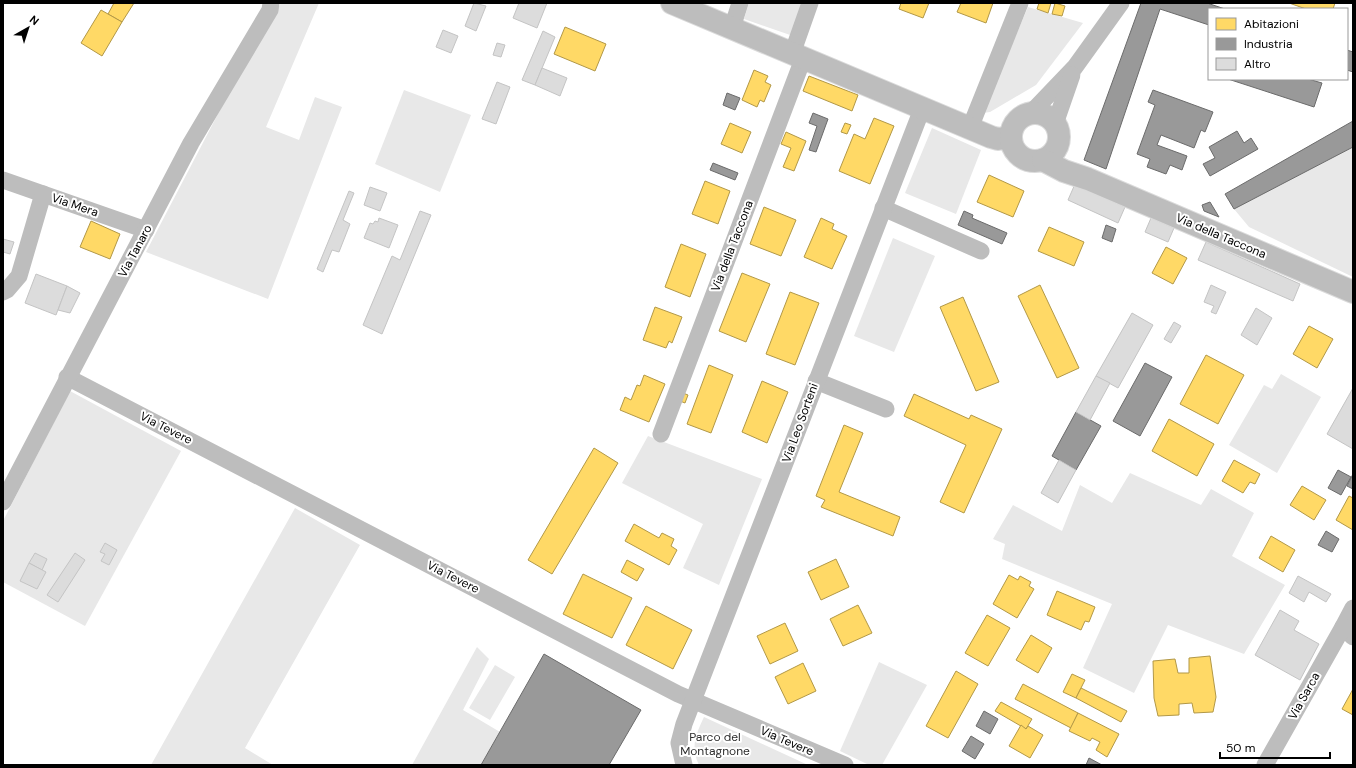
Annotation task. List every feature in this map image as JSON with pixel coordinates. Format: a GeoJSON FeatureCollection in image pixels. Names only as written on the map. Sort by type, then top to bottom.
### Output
{"type":"FeatureCollection","features":[{"type":"Feature","properties":{"kind":"main road"},"geometry":{"type":"LineString","coordinates":[[672,3],[922,109],[998,139],[1010,137],[1014,124],[1025,115],[1031,113],[1045,115],[1055,124],[1059,131],[1050,153]]}},
{"type":"Feature","properties":{"kind":"main road","name":"Via della Taccona"},"geometry":{"type":"LineString","coordinates":[[1010,137],[1015,152],[1021,157],[1036,162],[1050,153],[1064,171],[1353,292]]}},
{"type":"Feature","properties":{"kind":"street","name":"Via Tanaro"},"geometry":{"type":"LineString","coordinates":[[3,502],[67,377],[191,143],[270,10],[271,3]]}},
{"type":"Feature","properties":{"kind":"street"},"geometry":{"type":"LineString","coordinates":[[732,28],[740,3]]}},
{"type":"Feature","properties":{"kind":"street","name":"Via della Taccona"},"geometry":{"type":"LineString","coordinates":[[661,434],[798,56],[810,3]]}},
{"type":"Feature","properties":{"kind":"street"},"geometry":{"type":"LineString","coordinates":[[970,128],[1020,3]]}},
{"type":"Feature","properties":{"kind":"street"},"geometry":{"type":"LineString","coordinates":[[1031,113],[1075,67],[1122,3]]}},
{"type":"Feature","properties":{"kind":"street"},"geometry":{"type":"LineString","coordinates":[[1055,124],[1075,67]]}},
{"type":"Feature","properties":{"kind":"street","name":"Via Leo Sorteni"},"geometry":{"type":"LineString","coordinates":[[684,765],[680,738],[693,701],[922,109]]}},
{"type":"Feature","properties":{"kind":"street","name":"Via Mera"},"geometry":{"type":"LineString","coordinates":[[3,180],[146,230]]}},
{"type":"Feature","properties":{"kind":"street"},"geometry":{"type":"LineString","coordinates":[[3,292],[8,290],[19,276],[43,194]]}},
{"type":"Feature","properties":{"kind":"street"},"geometry":{"type":"LineString","coordinates":[[883,208],[981,251]]}},
{"type":"Feature","properties":{"kind":"street","name":"Via Tevere"},"geometry":{"type":"LineString","coordinates":[[67,377],[693,701],[845,765]]}},
{"type":"Feature","properties":{"kind":"street"},"geometry":{"type":"LineString","coordinates":[[816,381],[886,409]]}},
{"type":"Feature","properties":{"kind":"street","name":"Via Sarca"},"geometry":{"type":"LineString","coordinates":[[1265,765],[1348,632],[1353,608]]}},
{"type":"Feature","properties":{"kind":"green space"},"geometry":{"type":"Polygon","coordinates":[[[281,3],[319,3],[266,127],[299,140],[315,97],[342,107],[268,299],[146,252],[231,89],[281,3]]]}},
{"type":"Feature","properties":{"kind":"green space"},"geometry":{"type":"Polygon","coordinates":[[[749,3],[804,3],[793,36],[744,19],[749,3]]]}},
{"type":"Feature","properties":{"kind":"green space"},"geometry":{"type":"Polygon","coordinates":[[[1028,7],[1083,23],[1036,85],[990,112],[983,113],[1028,7]]]}},
{"type":"Feature","properties":{"kind":"green space"},"geometry":{"type":"Polygon","coordinates":[[[404,90],[471,115],[440,192],[375,164],[404,90]]]}},
{"type":"Feature","properties":{"kind":"green space"},"geometry":{"type":"Polygon","coordinates":[[[932,128],[981,150],[956,214],[905,193],[932,128]]]}},
{"type":"Feature","properties":{"kind":"green space"},"geometry":{"type":"Polygon","coordinates":[[[1353,147],[1353,277],[1249,227],[1234,209],[1353,147]]]}},
{"type":"Feature","properties":{"kind":"green space"},"geometry":{"type":"Polygon","coordinates":[[[893,238],[935,256],[894,352],[854,336],[893,238]]]}},
{"type":"Feature","properties":{"kind":"green space"},"geometry":{"type":"Polygon","coordinates":[[[1281,374],[1321,397],[1277,473],[1229,445],[1264,385],[1272,389],[1281,374]]]}},
{"type":"Feature","properties":{"kind":"green space"},"geometry":{"type":"Polygon","coordinates":[[[70,391],[181,451],[85,626],[3,582],[3,521],[70,391]]]}},
{"type":"Feature","properties":{"kind":"green space"},"geometry":{"type":"Polygon","coordinates":[[[648,436],[762,479],[719,585],[683,568],[703,524],[622,483],[648,436]]]}},
{"type":"Feature","properties":{"kind":"green space"},"geometry":{"type":"Polygon","coordinates":[[[1130,473],[1201,505],[1211,489],[1254,513],[1232,556],[1285,585],[1244,654],[1168,625],[1134,693],[1083,668],[1112,604],[1002,559],[1005,544],[993,539],[1013,505],[1062,531],[1080,485],[1112,503],[1130,473]]]}},
{"type":"Feature","properties":{"kind":"green space"},"geometry":{"type":"Polygon","coordinates":[[[295,508],[360,545],[245,748],[273,765],[151,765],[295,508]]]}},
{"type":"Feature","properties":{"kind":"green space"},"geometry":{"type":"Polygon","coordinates":[[[477,647],[489,659],[463,710],[500,732],[481,765],[412,765],[477,647]]]}},
{"type":"Feature","properties":{"kind":"green space"},"geometry":{"type":"Polygon","coordinates":[[[879,662],[927,685],[882,765],[869,765],[840,751],[879,662]]]}},
{"type":"Feature","properties":{"kind":"green space"},"geometry":{"type":"Polygon","coordinates":[[[495,665],[515,677],[490,720],[469,708],[495,665]]]}},
{"type":"Feature","properties":{"kind":"green space","name":"Parco del Montagnone"},"geometry":{"type":"Polygon","coordinates":[[[704,717],[808,765],[699,765],[695,752],[695,741],[704,717]]]}},
{"type":"Feature","properties":{"kind":"building: Abitazioni"},"geometry":{"type":"Polygon","coordinates":[[[114,3],[134,3],[122,22],[108,14],[114,3]]]}},
{"type":"Feature","properties":{"kind":"building: Abitazioni"},"geometry":{"type":"Polygon","coordinates":[[[901,3],[929,3],[923,18],[899,9],[901,3]]]}},
{"type":"Feature","properties":{"kind":"building: Abitazioni"},"geometry":{"type":"Polygon","coordinates":[[[961,3],[993,3],[986,23],[957,12],[961,3]]]}},
{"type":"Feature","properties":{"kind":"building: Abitazioni"},"geometry":{"type":"Polygon","coordinates":[[[1039,3],[1051,3],[1048,13],[1037,9],[1039,3]]]}},
{"type":"Feature","properties":{"kind":"building: Abitazioni"},"geometry":{"type":"Polygon","coordinates":[[[1055,3],[1065,6],[1062,16],[1052,14],[1055,3]]]}},
{"type":"Feature","properties":{"kind":"building: Abitazioni"},"geometry":{"type":"Polygon","coordinates":[[[1289,3],[1335,3],[1333,8],[1303,8],[1289,3]]]}},
{"type":"Feature","properties":{"kind":"building: Abitazioni"},"geometry":{"type":"Polygon","coordinates":[[[101,10],[122,22],[102,56],[81,43],[101,10]]]}},
{"type":"Feature","properties":{"kind":"building: Abitazioni"},"geometry":{"type":"Polygon","coordinates":[[[565,27],[606,44],[595,71],[554,54],[565,27]]]}},
{"type":"Feature","properties":{"kind":"building: Abitazioni"},"geometry":{"type":"Polygon","coordinates":[[[754,70],[768,76],[765,82],[771,85],[764,102],[760,100],[757,107],[742,100],[754,70]]]}},
{"type":"Feature","properties":{"kind":"building: Abitazioni"},"geometry":{"type":"Polygon","coordinates":[[[809,76],[858,95],[852,111],[803,91],[809,76]]]}},
{"type":"Feature","properties":{"kind":"building: Abitazioni"},"geometry":{"type":"Polygon","coordinates":[[[874,118],[894,126],[870,184],[839,171],[854,134],[865,139],[874,118]]]}},
{"type":"Feature","properties":{"kind":"building: Abitazioni"},"geometry":{"type":"Polygon","coordinates":[[[730,123],[751,132],[742,153],[721,144],[730,123]]]}},
{"type":"Feature","properties":{"kind":"building: Abitazioni"},"geometry":{"type":"Polygon","coordinates":[[[845,123],[851,125],[847,134],[841,132],[845,123]]]}},
{"type":"Feature","properties":{"kind":"building: Abitazioni"},"geometry":{"type":"Polygon","coordinates":[[[786,132],[806,141],[794,171],[783,167],[791,148],[781,144],[786,132]]]}},
{"type":"Feature","properties":{"kind":"building: Abitazioni"},"geometry":{"type":"Polygon","coordinates":[[[989,175],[1024,191],[1013,217],[977,202],[989,175]]]}},
{"type":"Feature","properties":{"kind":"building: Abitazioni"},"geometry":{"type":"Polygon","coordinates":[[[705,181],[730,191],[718,224],[692,214],[705,181]]]}},
{"type":"Feature","properties":{"kind":"building: Abitazioni"},"geometry":{"type":"Polygon","coordinates":[[[764,207],[796,220],[781,256],[750,244],[764,207]]]}},
{"type":"Feature","properties":{"kind":"building: Abitazioni"},"geometry":{"type":"Polygon","coordinates":[[[821,218],[834,224],[832,229],[847,236],[832,269],[804,257],[821,218]]]}},
{"type":"Feature","properties":{"kind":"building: Abitazioni"},"geometry":{"type":"Polygon","coordinates":[[[91,221],[120,234],[110,259],[80,247],[91,221]]]}},
{"type":"Feature","properties":{"kind":"building: Abitazioni"},"geometry":{"type":"Polygon","coordinates":[[[1049,227],[1084,242],[1074,266],[1038,251],[1049,227]]]}},
{"type":"Feature","properties":{"kind":"building: Abitazioni"},"geometry":{"type":"Polygon","coordinates":[[[681,244],[706,254],[690,297],[665,287],[681,244]]]}},
{"type":"Feature","properties":{"kind":"building: Abitazioni"},"geometry":{"type":"Polygon","coordinates":[[[1166,247],[1187,258],[1173,284],[1152,273],[1166,247]]]}},
{"type":"Feature","properties":{"kind":"building: Abitazioni"},"geometry":{"type":"Polygon","coordinates":[[[742,273],[770,284],[746,342],[719,331],[742,273]]]}},
{"type":"Feature","properties":{"kind":"building: Abitazioni"},"geometry":{"type":"Polygon","coordinates":[[[1040,285],[1079,368],[1057,378],[1018,296],[1040,285]]]}},
{"type":"Feature","properties":{"kind":"building: Abitazioni"},"geometry":{"type":"Polygon","coordinates":[[[790,292],[819,303],[795,365],[766,354],[790,292]]]}},
{"type":"Feature","properties":{"kind":"building: Abitazioni"},"geometry":{"type":"Polygon","coordinates":[[[963,297],[999,382],[976,391],[940,307],[963,297]]]}},
{"type":"Feature","properties":{"kind":"building: Abitazioni"},"geometry":{"type":"Polygon","coordinates":[[[655,307],[682,317],[672,343],[669,341],[666,348],[643,340],[655,307]]]}},
{"type":"Feature","properties":{"kind":"building: Abitazioni"},"geometry":{"type":"Polygon","coordinates":[[[1309,326],[1333,339],[1317,368],[1293,354],[1309,326]]]}},
{"type":"Feature","properties":{"kind":"building: Abitazioni"},"geometry":{"type":"Polygon","coordinates":[[[1206,355],[1244,375],[1218,424],[1180,404],[1206,355]]]}},
{"type":"Feature","properties":{"kind":"building: Abitazioni"},"geometry":{"type":"Polygon","coordinates":[[[709,365],[733,375],[711,433],[687,424],[709,365]]]}},
{"type":"Feature","properties":{"kind":"building: Abitazioni"},"geometry":{"type":"Polygon","coordinates":[[[644,375],[665,384],[649,422],[620,410],[625,397],[631,400],[637,385],[640,386],[644,375]]]}},
{"type":"Feature","properties":{"kind":"building: Abitazioni"},"geometry":{"type":"Polygon","coordinates":[[[762,381],[788,392],[767,443],[742,432],[762,381]]]}},
{"type":"Feature","properties":{"kind":"building: Abitazioni"},"geometry":{"type":"Polygon","coordinates":[[[683,393],[688,395],[685,403],[680,401],[683,393]]]}},
{"type":"Feature","properties":{"kind":"building: Abitazioni"},"geometry":{"type":"Polygon","coordinates":[[[914,394],[969,419],[971,415],[1002,429],[964,513],[940,502],[966,445],[904,416],[914,394]]]}},
{"type":"Feature","properties":{"kind":"building: Abitazioni"},"geometry":{"type":"Polygon","coordinates":[[[1169,419],[1214,444],[1197,476],[1152,451],[1169,419]]]}},
{"type":"Feature","properties":{"kind":"building: Abitazioni"},"geometry":{"type":"Polygon","coordinates":[[[844,425],[863,433],[839,492],[900,517],[893,536],[821,507],[825,500],[816,496],[844,425]]]}},
{"type":"Feature","properties":{"kind":"building: Abitazioni"},"geometry":{"type":"Polygon","coordinates":[[[594,448],[618,463],[552,574],[528,560],[594,448]]]}},
{"type":"Feature","properties":{"kind":"building: Abitazioni"},"geometry":{"type":"Polygon","coordinates":[[[1234,460],[1260,474],[1255,484],[1250,482],[1243,493],[1222,481],[1234,460]]]}},
{"type":"Feature","properties":{"kind":"building: Abitazioni"},"geometry":{"type":"Polygon","coordinates":[[[1302,486],[1326,500],[1314,520],[1290,505],[1302,486]]]}},
{"type":"Feature","properties":{"kind":"building: Abitazioni"},"geometry":{"type":"Polygon","coordinates":[[[1349,496],[1353,498],[1353,530],[1336,520],[1349,496]]]}},
{"type":"Feature","properties":{"kind":"building: Abitazioni"},"geometry":{"type":"Polygon","coordinates":[[[634,524],[659,538],[662,533],[674,539],[671,546],[677,550],[669,565],[625,541],[634,524]]]}},
{"type":"Feature","properties":{"kind":"building: Abitazioni"},"geometry":{"type":"Polygon","coordinates":[[[1271,536],[1295,550],[1283,572],[1259,558],[1271,536]]]}},
{"type":"Feature","properties":{"kind":"building: Abitazioni"},"geometry":{"type":"Polygon","coordinates":[[[836,559],[849,587],[821,600],[808,572],[836,559]]]}},
{"type":"Feature","properties":{"kind":"building: Abitazioni"},"geometry":{"type":"Polygon","coordinates":[[[627,560],[644,569],[637,581],[621,572],[627,560]]]}},
{"type":"Feature","properties":{"kind":"building: Abitazioni"},"geometry":{"type":"Polygon","coordinates":[[[583,574],[632,598],[612,638],[563,614],[583,574]]]}},
{"type":"Feature","properties":{"kind":"building: Abitazioni"},"geometry":{"type":"Polygon","coordinates":[[[1009,575],[1018,580],[1020,576],[1031,582],[1029,586],[1034,589],[1017,618],[993,604],[1009,575]]]}},
{"type":"Feature","properties":{"kind":"building: Abitazioni"},"geometry":{"type":"Polygon","coordinates":[[[1057,591],[1095,607],[1089,622],[1085,621],[1081,630],[1047,615],[1057,591]]]}},
{"type":"Feature","properties":{"kind":"building: Abitazioni"},"geometry":{"type":"Polygon","coordinates":[[[858,605],[872,633],[843,646],[830,619],[858,605]]]}},
{"type":"Feature","properties":{"kind":"building: Abitazioni"},"geometry":{"type":"Polygon","coordinates":[[[646,606],[692,630],[673,669],[626,645],[646,606]]]}},
{"type":"Feature","properties":{"kind":"building: Abitazioni"},"geometry":{"type":"Polygon","coordinates":[[[987,615],[1010,628],[988,666],[965,653],[987,615]]]}},
{"type":"Feature","properties":{"kind":"building: Abitazioni"},"geometry":{"type":"Polygon","coordinates":[[[785,623],[798,651],[770,664],[757,636],[785,623]]]}},
{"type":"Feature","properties":{"kind":"building: Abitazioni"},"geometry":{"type":"Polygon","coordinates":[[[1031,635],[1052,648],[1038,673],[1016,660],[1031,635]]]}},
{"type":"Feature","properties":{"kind":"building: Abitazioni"},"geometry":{"type":"Polygon","coordinates":[[[1210,656],[1216,697],[1213,712],[1194,713],[1192,703],[1179,704],[1179,715],[1158,716],[1154,698],[1153,661],[1175,659],[1178,673],[1189,673],[1189,658],[1210,656]]]}},
{"type":"Feature","properties":{"kind":"building: Abitazioni"},"geometry":{"type":"Polygon","coordinates":[[[803,663],[816,691],[788,704],[775,677],[803,663]]]}},
{"type":"Feature","properties":{"kind":"building: Abitazioni"},"geometry":{"type":"Polygon","coordinates":[[[956,671],[978,684],[948,738],[926,726],[956,671]]]}},
{"type":"Feature","properties":{"kind":"building: Abitazioni"},"geometry":{"type":"Polygon","coordinates":[[[1072,674],[1085,680],[1076,698],[1063,692],[1072,674]]]}},
{"type":"Feature","properties":{"kind":"building: Abitazioni"},"geometry":{"type":"Polygon","coordinates":[[[1023,684],[1078,713],[1071,728],[1015,699],[1023,684]]]}},
{"type":"Feature","properties":{"kind":"building: Abitazioni"},"geometry":{"type":"Polygon","coordinates":[[[1081,688],[1127,711],[1121,722],[1076,698],[1081,688]]]}},
{"type":"Feature","properties":{"kind":"building: Abitazioni"},"geometry":{"type":"Polygon","coordinates":[[[1353,689],[1353,715],[1342,709],[1353,689]]]}},
{"type":"Feature","properties":{"kind":"building: Abitazioni"},"geometry":{"type":"Polygon","coordinates":[[[1001,702],[1032,719],[1026,729],[995,711],[1001,702]]]}},
{"type":"Feature","properties":{"kind":"building: Abitazioni"},"geometry":{"type":"Polygon","coordinates":[[[1078,713],[1119,734],[1107,757],[1096,750],[1100,742],[1092,738],[1090,741],[1069,731],[1078,713]]]}},
{"type":"Feature","properties":{"kind":"building: Abitazioni"},"geometry":{"type":"Polygon","coordinates":[[[1021,725],[1026,729],[1028,726],[1043,735],[1030,758],[1009,746],[1021,725]]]}},
{"type":"Feature","properties":{"kind":"building: Industria"},"geometry":{"type":"Polygon","coordinates":[[[1141,3],[1207,3],[1222,8],[1208,8],[1208,25],[1160,9],[1106,169],[1084,160],[1141,3]]]}},
{"type":"Feature","properties":{"kind":"building: Industria"},"geometry":{"type":"Polygon","coordinates":[[[1348,50],[1353,52],[1353,72],[1348,70],[1348,50]]]}},
{"type":"Feature","properties":{"kind":"building: Industria"},"geometry":{"type":"Polygon","coordinates":[[[1231,80],[1312,80],[1322,83],[1314,107],[1231,80]]]}},
{"type":"Feature","properties":{"kind":"building: Industria"},"geometry":{"type":"Polygon","coordinates":[[[1153,90],[1213,112],[1205,132],[1201,130],[1194,148],[1161,135],[1157,145],[1187,156],[1182,170],[1170,165],[1166,174],[1147,167],[1150,159],[1137,154],[1155,105],[1148,102],[1153,90]]]}},
{"type":"Feature","properties":{"kind":"building: Industria"},"geometry":{"type":"Polygon","coordinates":[[[727,93],[740,98],[735,110],[723,105],[727,93]]]}},
{"type":"Feature","properties":{"kind":"building: Industria"},"geometry":{"type":"Polygon","coordinates":[[[813,113],[828,119],[816,152],[809,150],[817,126],[809,123],[813,113]]]}},
{"type":"Feature","properties":{"kind":"building: Industria"},"geometry":{"type":"Polygon","coordinates":[[[1353,121],[1353,147],[1234,209],[1225,194],[1353,121]]]}},
{"type":"Feature","properties":{"kind":"building: Industria"},"geometry":{"type":"Polygon","coordinates":[[[1237,131],[1244,143],[1251,138],[1258,149],[1210,176],[1203,164],[1215,158],[1209,147],[1237,131]]]}},
{"type":"Feature","properties":{"kind":"building: Industria"},"geometry":{"type":"Polygon","coordinates":[[[713,163],[738,173],[735,180],[710,170],[713,163]]]}},
{"type":"Feature","properties":{"kind":"building: Industria"},"geometry":{"type":"Polygon","coordinates":[[[1210,202],[1219,217],[1204,211],[1202,205],[1210,202]]]}},
{"type":"Feature","properties":{"kind":"building: Industria"},"geometry":{"type":"Polygon","coordinates":[[[964,211],[973,215],[972,218],[1007,233],[1002,244],[958,225],[964,211]]]}},
{"type":"Feature","properties":{"kind":"building: Industria"},"geometry":{"type":"Polygon","coordinates":[[[1106,225],[1116,229],[1112,242],[1102,238],[1106,225]]]}},
{"type":"Feature","properties":{"kind":"building: Industria"},"geometry":{"type":"Polygon","coordinates":[[[1145,363],[1172,377],[1140,436],[1113,421],[1145,363]]]}},
{"type":"Feature","properties":{"kind":"building: Industria"},"geometry":{"type":"Polygon","coordinates":[[[1076,412],[1101,426],[1076,470],[1052,456],[1076,412]]]}},
{"type":"Feature","properties":{"kind":"building: Industria"},"geometry":{"type":"Polygon","coordinates":[[[1338,470],[1351,477],[1341,495],[1328,488],[1338,470]]]}},
{"type":"Feature","properties":{"kind":"building: Industria"},"geometry":{"type":"Polygon","coordinates":[[[1353,474],[1353,489],[1347,486],[1353,474]]]}},
{"type":"Feature","properties":{"kind":"building: Industria"},"geometry":{"type":"Polygon","coordinates":[[[1326,531],[1339,539],[1332,552],[1318,545],[1326,531]]]}},
{"type":"Feature","properties":{"kind":"building: Industria"},"geometry":{"type":"Polygon","coordinates":[[[544,654],[641,710],[609,765],[481,765],[544,654]]]}},
{"type":"Feature","properties":{"kind":"building: Industria"},"geometry":{"type":"Polygon","coordinates":[[[984,711],[998,719],[990,734],[976,726],[984,711]]]}},
{"type":"Feature","properties":{"kind":"building: Industria"},"geometry":{"type":"Polygon","coordinates":[[[971,736],[984,744],[975,759],[962,751],[971,736]]]}},
{"type":"Feature","properties":{"kind":"building: Industria"},"geometry":{"type":"Polygon","coordinates":[[[1089,758],[1102,765],[1086,765],[1089,758]]]}},
{"type":"Feature","properties":{"kind":"building: Altro"},"geometry":{"type":"Polygon","coordinates":[[[474,3],[486,6],[476,31],[465,26],[474,3]]]}},
{"type":"Feature","properties":{"kind":"building: Altro"},"geometry":{"type":"Polygon","coordinates":[[[519,3],[547,3],[537,28],[513,18],[519,3]]]}},
{"type":"Feature","properties":{"kind":"building: Altro"},"geometry":{"type":"Polygon","coordinates":[[[443,30],[458,36],[451,53],[436,47],[443,30]]]}},
{"type":"Feature","properties":{"kind":"building: Altro"},"geometry":{"type":"Polygon","coordinates":[[[543,31],[555,37],[535,85],[522,80],[543,31]]]}},
{"type":"Feature","properties":{"kind":"building: Altro"},"geometry":{"type":"Polygon","coordinates":[[[497,43],[505,45],[501,57],[493,55],[497,43]]]}},
{"type":"Feature","properties":{"kind":"building: Altro"},"geometry":{"type":"Polygon","coordinates":[[[542,68],[567,78],[560,96],[535,85],[542,68]]]}},
{"type":"Feature","properties":{"kind":"building: Altro"},"geometry":{"type":"Polygon","coordinates":[[[497,82],[510,87],[496,124],[482,119],[497,82]]]}},
{"type":"Feature","properties":{"kind":"building: Altro"},"geometry":{"type":"Polygon","coordinates":[[[1075,184],[1125,207],[1118,223],[1068,200],[1075,184]]]}},
{"type":"Feature","properties":{"kind":"building: Altro"},"geometry":{"type":"Polygon","coordinates":[[[370,187],[387,193],[380,211],[364,205],[370,187]]]}},
{"type":"Feature","properties":{"kind":"building: Altro"},"geometry":{"type":"Polygon","coordinates":[[[349,191],[354,193],[343,220],[350,224],[339,252],[332,250],[323,272],[317,269],[349,191]]]}},
{"type":"Feature","properties":{"kind":"building: Altro"},"geometry":{"type":"Polygon","coordinates":[[[420,211],[431,215],[382,334],[363,325],[392,256],[400,260],[420,211]]]}},
{"type":"Feature","properties":{"kind":"building: Altro"},"geometry":{"type":"Polygon","coordinates":[[[379,218],[398,225],[389,248],[364,238],[370,223],[373,224],[375,221],[378,222],[379,218]]]}},
{"type":"Feature","properties":{"kind":"building: Altro"},"geometry":{"type":"Polygon","coordinates":[[[1151,218],[1174,228],[1168,242],[1145,232],[1151,218]]]}},
{"type":"Feature","properties":{"kind":"building: Altro"},"geometry":{"type":"Polygon","coordinates":[[[3,239],[14,242],[10,254],[3,252],[3,239]]]}},
{"type":"Feature","properties":{"kind":"building: Altro"},"geometry":{"type":"Polygon","coordinates":[[[1206,242],[1300,284],[1293,301],[1198,260],[1206,242]]]}},
{"type":"Feature","properties":{"kind":"building: Altro"},"geometry":{"type":"Polygon","coordinates":[[[36,274],[67,286],[56,315],[25,303],[36,274]]]}},
{"type":"Feature","properties":{"kind":"building: Altro"},"geometry":{"type":"Polygon","coordinates":[[[1211,285],[1226,292],[1216,314],[1211,312],[1214,306],[1204,302],[1211,285]]]}},
{"type":"Feature","properties":{"kind":"building: Altro"},"geometry":{"type":"Polygon","coordinates":[[[67,286],[80,293],[70,313],[58,310],[67,286]]]}},
{"type":"Feature","properties":{"kind":"building: Altro"},"geometry":{"type":"Polygon","coordinates":[[[1256,308],[1272,318],[1257,345],[1241,335],[1256,308]]]}},
{"type":"Feature","properties":{"kind":"building: Altro"},"geometry":{"type":"Polygon","coordinates":[[[1132,313],[1153,325],[1118,388],[1096,376],[1132,313]]]}},
{"type":"Feature","properties":{"kind":"building: Altro"},"geometry":{"type":"Polygon","coordinates":[[[1174,322],[1181,326],[1171,343],[1164,339],[1174,322]]]}},
{"type":"Feature","properties":{"kind":"building: Altro"},"geometry":{"type":"Polygon","coordinates":[[[1096,376],[1110,383],[1090,420],[1076,412],[1096,376]]]}},
{"type":"Feature","properties":{"kind":"building: Altro"},"geometry":{"type":"Polygon","coordinates":[[[1353,388],[1353,449],[1327,434],[1353,388]]]}},
{"type":"Feature","properties":{"kind":"building: Altro"},"geometry":{"type":"Polygon","coordinates":[[[1059,460],[1076,470],[1058,503],[1041,493],[1059,460]]]}},
{"type":"Feature","properties":{"kind":"building: Altro"},"geometry":{"type":"Polygon","coordinates":[[[105,543],[117,550],[109,565],[101,561],[105,554],[100,552],[105,543]]]}},
{"type":"Feature","properties":{"kind":"building: Altro"},"geometry":{"type":"Polygon","coordinates":[[[35,553],[47,559],[42,570],[29,563],[35,553]]]}},
{"type":"Feature","properties":{"kind":"building: Altro"},"geometry":{"type":"Polygon","coordinates":[[[75,553],[85,560],[58,602],[47,595],[75,553]]]}},
{"type":"Feature","properties":{"kind":"building: Altro"},"geometry":{"type":"Polygon","coordinates":[[[29,563],[46,572],[37,589],[20,581],[29,563]]]}},
{"type":"Feature","properties":{"kind":"building: Altro"},"geometry":{"type":"Polygon","coordinates":[[[1298,576],[1331,594],[1326,602],[1309,592],[1304,602],[1289,593],[1298,576]]]}},
{"type":"Feature","properties":{"kind":"building: Altro"},"geometry":{"type":"Polygon","coordinates":[[[1280,610],[1299,621],[1294,630],[1319,644],[1300,680],[1255,655],[1280,610]]]}}]}
